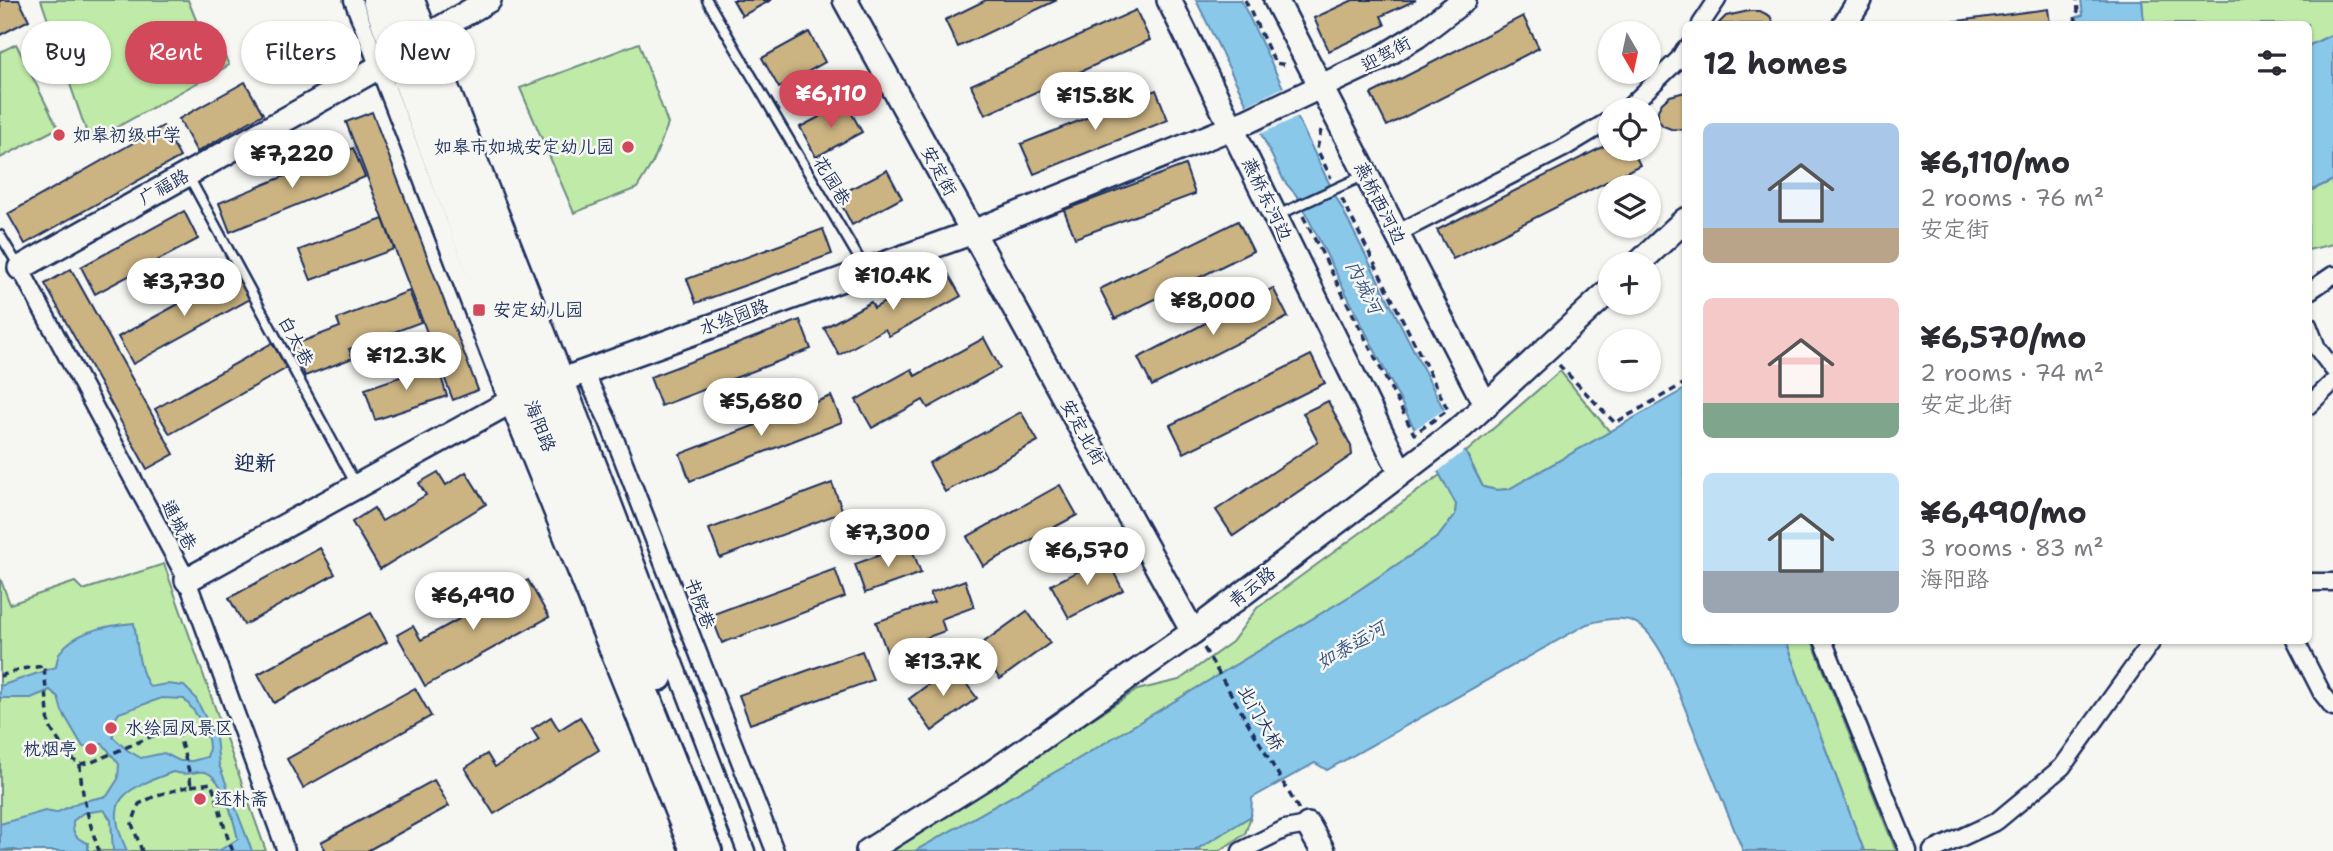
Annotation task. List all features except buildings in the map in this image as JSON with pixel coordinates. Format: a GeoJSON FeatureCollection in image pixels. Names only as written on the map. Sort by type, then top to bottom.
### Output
{"type":"FeatureCollection","features":[{"type":"Feature","properties":{"kind":"main road","name":"海阳路"},"geometry":{"type":"LineString","coordinates":[[376,0],[388,21]]}},
{"type":"Feature","properties":{"kind":"main road","name":"海阳路"},"geometry":{"type":"LineString","coordinates":[[397,0],[400,21]]}},
{"type":"Feature","properties":{"kind":"main road","name":"海阳路"},"geometry":{"type":"LineString","coordinates":[[419,84],[546,386],[689,779],[708,851]]}},
{"type":"Feature","properties":{"kind":"main road","name":"海阳路"},"geometry":{"type":"LineString","coordinates":[[689,779],[726,851]]}},
{"type":"Feature","properties":{"kind":"street"},"geometry":{"type":"LineString","coordinates":[[353,0],[375,21]]}},
{"type":"Feature","properties":{"kind":"street"},"geometry":{"type":"LineString","coordinates":[[411,21],[416,0]]}},
{"type":"Feature","properties":{"kind":"street","name":"广福路"},"geometry":{"type":"LineString","coordinates":[[454,21],[489,0]]}},
{"type":"Feature","properties":{"kind":"street","name":"安定街"},"geometry":{"type":"LineString","coordinates":[[845,0],[973,232]]}},
{"type":"Feature","properties":{"kind":"street","name":"燕桥东河边"},"geometry":{"type":"LineString","coordinates":[[1169,0],[1240,124],[1276,216],[1401,473]]}},
{"type":"Feature","properties":{"kind":"street","name":"燕桥西河边"},"geometry":{"type":"LineString","coordinates":[[1276,0],[1315,88],[1366,174],[1486,406]]}},
{"type":"Feature","properties":{"kind":"street","name":"迎驾街"},"geometry":{"type":"LineString","coordinates":[[1315,88],[1381,58],[1464,0]]}},
{"type":"Feature","properties":{"kind":"street"},"geometry":{"type":"LineString","coordinates":[[1703,21],[1717,0]]}},
{"type":"Feature","properties":{"kind":"street"},"geometry":{"type":"LineString","coordinates":[[1847,21],[1860,0]]}},
{"type":"Feature","properties":{"kind":"street"},"geometry":{"type":"LineString","coordinates":[[1638,98],[1682,54]]}},
{"type":"Feature","properties":{"kind":"street","name":"广福路"},"geometry":{"type":"LineString","coordinates":[[15,259],[188,174],[375,67]]}},
{"type":"Feature","properties":{"kind":"street"},"geometry":{"type":"LineString","coordinates":[[419,84],[546,386],[689,779],[746,851]]}},
{"type":"Feature","properties":{"kind":"street","name":"水绘园路"},"geometry":{"type":"LineString","coordinates":[[187,580],[356,486],[546,386],[973,232],[1240,124],[1315,88]]}},
{"type":"Feature","properties":{"kind":"street"},"geometry":{"type":"LineString","coordinates":[[1396,234],[1562,149],[1598,127]]}},
{"type":"Feature","properties":{"kind":"street"},"geometry":{"type":"LineString","coordinates":[[1651,252],[1682,223]]}},
{"type":"Feature","properties":{"kind":"street","name":"安定北街"},"geometry":{"type":"LineString","coordinates":[[973,232],[1198,639]]}},
{"type":"Feature","properties":{"kind":"street","name":"通城巷"},"geometry":{"type":"LineString","coordinates":[[15,259],[187,580],[286,851]]}},
{"type":"Feature","properties":{"kind":"street"},"geometry":{"type":"LineString","coordinates":[[2312,290],[2330,280]]}},
{"type":"Feature","properties":{"kind":"street","name":"青云路"},"geometry":{"type":"LineString","coordinates":[[868,851],[1198,639],[1421,458],[1455,418],[1486,406],[1598,301]]}},
{"type":"Feature","properties":{"kind":"street"},"geometry":{"type":"LineString","coordinates":[[2312,335],[2317,348],[2333,369]]}},
{"type":"Feature","properties":{"kind":"street"},"geometry":{"type":"LineString","coordinates":[[2312,402],[2333,382]]}},
{"type":"Feature","properties":{"kind":"street","name":"书院巷"},"geometry":{"type":"LineString","coordinates":[[546,386],[608,421],[775,851]]}},
{"type":"Feature","properties":{"kind":"street"},"geometry":{"type":"LineString","coordinates":[[2312,582],[2333,582]]}},
{"type":"Feature","properties":{"kind":"street"},"geometry":{"type":"LineString","coordinates":[[1825,644],[1908,851]]}},
{"type":"Feature","properties":{"kind":"street"},"geometry":{"type":"LineString","coordinates":[[1932,851],[1997,821],[2062,767],[2151,644]]}},
{"type":"Feature","properties":{"kind":"street"},"geometry":{"type":"LineString","coordinates":[[2297,644],[2322,693],[2333,707]]}},
{"type":"Feature","properties":{"kind":"street"},"geometry":{"type":"LineString","coordinates":[[689,779],[689,851]]}},
{"type":"Feature","properties":{"kind":"street"},"geometry":{"type":"LineString","coordinates":[[1241,851],[1285,829],[1308,825],[1323,851]]}},
{"type":"Feature","properties":{"kind":"lane","name":"花园巷"},"geometry":{"type":"LineString","coordinates":[[707,0],[866,270]]}},
{"type":"Feature","properties":{"kind":"lane","name":"白太巷"},"geometry":{"type":"LineString","coordinates":[[188,174],[356,486]]}},
{"type":"Feature","properties":{"kind":"lane"},"geometry":{"type":"LineString","coordinates":[[1276,216],[1366,174]]}},
{"type":"Feature","properties":{"kind":"lane","name":"通城巷"},"geometry":{"type":"LineString","coordinates":[[0,235],[15,259]]}},
{"type":"Feature","properties":{"kind":"lane"},"geometry":{"type":"LineString","coordinates":[[0,256],[15,259]]}},
{"type":"Feature","properties":{"kind":"path"},"geometry":{"type":"LineString","coordinates":[[1245,0],[1275,62],[1315,88],[1317,149],[1455,418],[1414,434],[1298,205]]}},
{"type":"Feature","properties":{"kind":"path"},"geometry":{"type":"LineString","coordinates":[[2076,21],[2077,0]]}},
{"type":"Feature","properties":{"kind":"path"},"geometry":{"type":"LineString","coordinates":[[1545,350],[1615,423],[1682,385]]}},
{"type":"Feature","properties":{"kind":"path","name":"北门大桥"},"geometry":{"type":"LineString","coordinates":[[1198,639],[1295,804]]}},
{"type":"Feature","properties":{"kind":"path"},"geometry":{"type":"LineString","coordinates":[[0,676],[21,669],[44,666],[49,726],[69,757],[80,764],[92,762],[176,726],[191,786]]}},
{"type":"Feature","properties":{"kind":"path"},"geometry":{"type":"LineString","coordinates":[[80,764],[81,785],[99,851]]}},
{"type":"Feature","properties":{"kind":"path"},"geometry":{"type":"LineString","coordinates":[[142,851],[132,824],[139,804],[157,795],[211,783],[223,830],[233,851]]}},
{"type":"Feature","properties":{"kind":"green space"},"geometry":{"type":"Polygon","coordinates":[[[41,0],[188,0],[197,21],[125,21],[125,84],[195,84],[90,142],[70,84],[111,84],[111,21],[48,21],[41,0]]]}},
{"type":"Feature","properties":{"kind":"green space"},"geometry":{"type":"Polygon","coordinates":[[[2142,0],[2333,0],[2333,34],[2312,44],[2312,21],[2144,21],[2142,0]]]}},
{"type":"Feature","properties":{"kind":"green space"},"geometry":{"type":"Polygon","coordinates":[[[639,43],[668,124],[653,162],[637,188],[574,213],[520,88],[639,43]]]}},
{"type":"Feature","properties":{"kind":"green space"},"geometry":{"type":"Polygon","coordinates":[[[16,44],[21,54],[21,84],[36,84],[58,128],[0,158],[0,52],[16,44]]]}},
{"type":"Feature","properties":{"kind":"green space"},"geometry":{"type":"Polygon","coordinates":[[[2333,180],[2333,244],[2312,249],[2312,190],[2333,180]]]}},
{"type":"Feature","properties":{"kind":"green space"},"geometry":{"type":"Polygon","coordinates":[[[1560,371],[1610,432],[1509,489],[1483,487],[1466,452],[1560,371]]]}},
{"type":"Feature","properties":{"kind":"green space"},"geometry":{"type":"Polygon","coordinates":[[[1440,475],[1456,504],[1455,515],[1438,537],[1347,598],[1073,762],[915,851],[888,851],[1137,690],[1179,680],[1232,642],[1257,608],[1440,475]]]}},
{"type":"Feature","properties":{"kind":"green space","name":"水绘园风景区"},"geometry":{"type":"Polygon","coordinates":[[[164,564],[266,851],[0,851],[0,578],[10,604],[75,582],[83,590],[164,564]]]}},
{"type":"Feature","properties":{"kind":"green space"},"geometry":{"type":"Polygon","coordinates":[[[1786,644],[1813,644],[1896,851],[1864,851],[1786,644]]]}},
{"type":"Feature","properties":{"kind":"green space"},"geometry":{"type":"Polygon","coordinates":[[[1251,816],[1245,834],[1219,851],[1194,851],[1251,816]]]}},
{"type":"Feature","properties":{"kind":"water"},"geometry":{"type":"Polygon","coordinates":[[[1196,0],[1241,0],[1325,175],[1483,487],[1509,489],[1682,391],[1682,644],[1786,644],[1864,851],[1743,851],[1665,659],[1642,627],[1625,619],[1615,619],[1587,624],[1327,770],[1315,763],[1252,798],[1251,816],[1194,851],[915,851],[1073,762],[1347,598],[1438,537],[1455,515],[1456,504],[1411,422],[1297,196],[1284,181],[1196,0]]]}},
{"type":"Feature","properties":{"kind":"water"},"geometry":{"type":"Polygon","coordinates":[[[2081,0],[2142,0],[2144,21],[2078,21],[2077,17],[2083,15],[2081,0]]]}},
{"type":"Feature","properties":{"kind":"water"},"geometry":{"type":"Polygon","coordinates":[[[2333,34],[2333,180],[2312,190],[2312,44],[2333,34]]]}},
{"type":"Feature","properties":{"kind":"water"},"geometry":{"type":"Polygon","coordinates":[[[134,623],[140,664],[150,687],[167,684],[184,686],[195,697],[216,738],[219,765],[252,851],[214,851],[238,839],[223,791],[218,782],[205,772],[173,772],[142,784],[123,798],[118,807],[117,818],[127,851],[113,851],[111,820],[104,810],[83,813],[73,821],[74,833],[88,843],[88,851],[0,851],[0,824],[45,811],[56,813],[79,802],[107,796],[118,779],[119,764],[103,744],[83,747],[62,711],[58,697],[50,690],[31,698],[0,698],[0,686],[56,667],[61,651],[84,633],[134,623]],[[162,698],[119,713],[113,723],[113,737],[141,758],[164,753],[180,761],[207,757],[209,750],[206,734],[199,718],[184,699],[162,698]]]}},
{"type":"Feature","properties":{"kind":"pier"},"geometry":{"type":"Polygon","coordinates":[[[1286,86],[1300,116],[1258,135],[1243,107],[1286,86]]]}},
{"type":"Feature","properties":{"kind":"pier"},"geometry":{"type":"Polygon","coordinates":[[[1448,407],[1468,448],[1435,474],[1412,431],[1448,407]]]}},
{"type":"Feature","properties":{"kind":"place","name":"如皋初级中学"},"geometry":{"type":"Point","coordinates":[59,135]}},
{"type":"Feature","properties":{"kind":"place","name":"如皋市如城安定幼儿园"},"geometry":{"type":"Point","coordinates":[628,147]}},
{"type":"Feature","properties":{"kind":"place","name":"安定幼儿园"},"geometry":{"type":"Point","coordinates":[479,310]}},
{"type":"Feature","properties":{"kind":"place","name":"水绘园风景区"},"geometry":{"type":"Point","coordinates":[111,728]}},
{"type":"Feature","properties":{"kind":"place","name":"枕烟亭"},"geometry":{"type":"Point","coordinates":[91,749]}},
{"type":"Feature","properties":{"kind":"place","name":"还朴斋"},"geometry":{"type":"Point","coordinates":[200,799]}},
{"type":"Feature","properties":{"kind":"district","name":"迎新"},"geometry":{"type":"Point","coordinates":[255,463]}},
{"type":"Feature","properties":{"kind":"water label","name":"内城河"},"geometry":{"type":"Point","coordinates":[1364,287]}},
{"type":"Feature","properties":{"kind":"water label","name":"如泰运河"},"geometry":{"type":"Point","coordinates":[1351,645]}}]}
